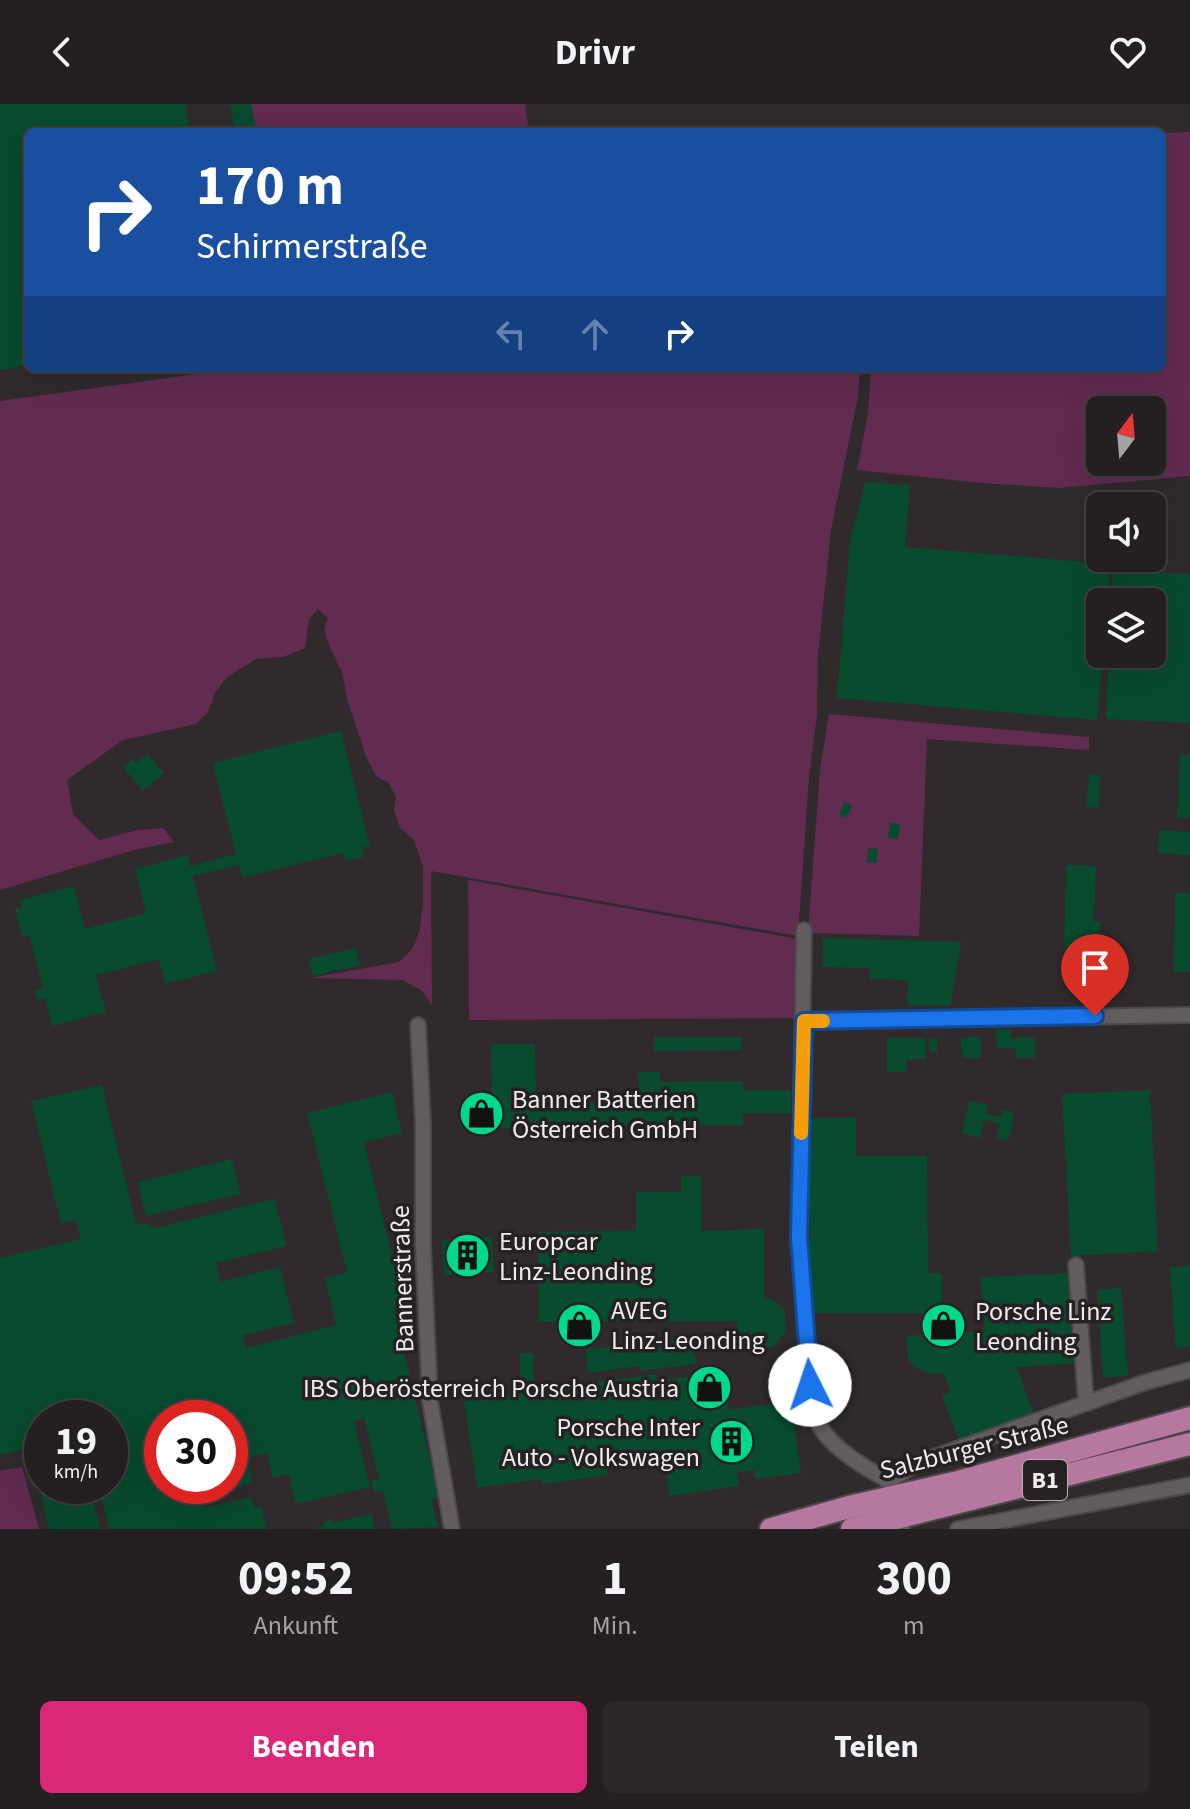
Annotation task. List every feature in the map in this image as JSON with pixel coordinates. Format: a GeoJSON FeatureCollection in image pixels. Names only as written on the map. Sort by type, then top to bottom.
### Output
{"type":"FeatureCollection","features":[{"type":"Feature","properties":{"kind":"main road","name":"Salzburger Straße"},"geometry":{"type":"LineString","coordinates":[[852,1529],[896,1506],[954,1483],[1190,1418]]}},
{"type":"Feature","properties":{"kind":"main road","name":"Salzburger Straße"},"geometry":{"type":"LineString","coordinates":[[771,1529],[1190,1444]]}},
{"type":"Feature","properties":{"kind":"street"},"geometry":{"type":"LineString","coordinates":[[804,930],[799,1237],[811,1406],[821,1432],[862,1466],[896,1506]]}},
{"type":"Feature","properties":{"kind":"street"},"geometry":{"type":"LineString","coordinates":[[804,1021],[1190,1015]]}},
{"type":"Feature","properties":{"kind":"street","name":"Bannerstraße"},"geometry":{"type":"LineString","coordinates":[[418,1025],[430,1401],[452,1529]]}},
{"type":"Feature","properties":{"kind":"street","name":"Salzburger Straße"},"geometry":{"type":"LineString","coordinates":[[1076,1265],[1086,1403]]}},
{"type":"Feature","properties":{"kind":"street","name":"Salzburger Straße"},"geometry":{"type":"LineString","coordinates":[[896,1506],[920,1462],[1146,1382],[1190,1370]]}},
{"type":"Feature","properties":{"kind":"street"},"geometry":{"type":"LineString","coordinates":[[958,1529],[1190,1485]]}},
{"type":"Feature","properties":{"kind":"shaded area"},"geometry":{"type":"Polygon","coordinates":[[[251,104],[525,104],[528,128],[256,128],[251,104]]]}},
{"type":"Feature","properties":{"kind":"shaded area"},"geometry":{"type":"Polygon","coordinates":[[[1190,132],[1190,476],[1059,488],[857,470],[868,414],[871,372],[1166,372],[1166,133],[1190,132]]]}},
{"type":"Feature","properties":{"kind":"shaded area"},"geometry":{"type":"Polygon","coordinates":[[[212,372],[860,372],[858,396],[831,530],[818,655],[817,714],[809,777],[798,936],[431,871],[432,1005],[422,991],[403,980],[310,978],[399,962],[412,949],[419,933],[423,903],[423,867],[414,840],[400,828],[394,810],[396,797],[389,783],[376,776],[366,756],[342,673],[324,629],[328,618],[318,609],[309,619],[305,648],[283,657],[256,659],[227,677],[215,693],[208,712],[196,724],[123,740],[67,780],[73,814],[99,840],[138,830],[163,828],[174,842],[134,850],[0,890],[0,401],[212,372]]]}},
{"type":"Feature","properties":{"kind":"shaded area"},"geometry":{"type":"Polygon","coordinates":[[[829,714],[1089,737],[1089,750],[927,739],[919,936],[808,933],[820,769],[829,714]]]}},
{"type":"Feature","properties":{"kind":"shaded area"},"geometry":{"type":"Polygon","coordinates":[[[468,880],[798,939],[797,1018],[469,1020],[468,880]]]}},
{"type":"Feature","properties":{"kind":"shaded area"},"geometry":{"type":"Polygon","coordinates":[[[22,1467],[24,1504],[32,1504],[39,1529],[0,1529],[0,1471],[22,1467]]]}},
{"type":"Feature","properties":{"kind":"building"},"geometry":{"type":"Polygon","coordinates":[[[0,104],[185,104],[189,128],[24,128],[24,366],[0,370],[0,104]]]}},
{"type":"Feature","properties":{"kind":"building"},"geometry":{"type":"Polygon","coordinates":[[[230,104],[251,104],[256,128],[234,128],[230,104]]]}},
{"type":"Feature","properties":{"kind":"building"},"geometry":{"type":"Polygon","coordinates":[[[865,482],[910,485],[905,547],[1086,562],[1086,572],[1109,572],[1108,588],[1086,588],[1086,668],[1102,668],[1097,720],[837,698],[850,541],[865,482]]]}},
{"type":"Feature","properties":{"kind":"building"},"geometry":{"type":"Polygon","coordinates":[[[1113,572],[1190,574],[1190,723],[1106,719],[1108,668],[1166,668],[1166,588],[1112,588],[1113,572]]]}},
{"type":"Feature","properties":{"kind":"building"},"geometry":{"type":"Polygon","coordinates":[[[341,731],[370,846],[362,848],[364,857],[345,861],[343,853],[242,878],[239,865],[193,876],[217,971],[165,984],[159,959],[96,975],[106,1012],[52,1026],[45,998],[37,1000],[35,991],[43,988],[29,935],[22,937],[15,909],[22,908],[20,900],[74,886],[85,929],[146,913],[135,869],[188,855],[190,866],[236,854],[213,763],[341,731]]]}},
{"type":"Feature","properties":{"kind":"building"},"geometry":{"type":"Polygon","coordinates":[[[147,754],[164,773],[143,791],[123,767],[133,759],[136,763],[147,754]]]}},
{"type":"Feature","properties":{"kind":"building"},"geometry":{"type":"Polygon","coordinates":[[[1180,754],[1190,755],[1190,818],[1177,818],[1180,754]]]}},
{"type":"Feature","properties":{"kind":"building"},"geometry":{"type":"Polygon","coordinates":[[[1089,774],[1100,775],[1098,808],[1086,807],[1089,774]]]}},
{"type":"Feature","properties":{"kind":"building"},"geometry":{"type":"Polygon","coordinates":[[[845,802],[852,806],[846,818],[839,814],[845,802]]]}},
{"type":"Feature","properties":{"kind":"building"},"geometry":{"type":"Polygon","coordinates":[[[890,823],[900,824],[898,839],[888,838],[890,823]]]}},
{"type":"Feature","properties":{"kind":"building"},"geometry":{"type":"Polygon","coordinates":[[[1159,830],[1190,832],[1190,855],[1158,853],[1159,830]]]}},
{"type":"Feature","properties":{"kind":"building"},"geometry":{"type":"Polygon","coordinates":[[[869,848],[878,849],[876,863],[867,862],[869,848]]]}},
{"type":"Feature","properties":{"kind":"building"},"geometry":{"type":"Polygon","coordinates":[[[1066,865],[1096,866],[1094,922],[1100,922],[1099,955],[1064,954],[1066,865]]]}},
{"type":"Feature","properties":{"kind":"building"},"geometry":{"type":"Polygon","coordinates":[[[1175,893],[1190,893],[1190,972],[1174,972],[1175,893]]]}},
{"type":"Feature","properties":{"kind":"building"},"geometry":{"type":"Polygon","coordinates":[[[823,938],[961,942],[950,1006],[907,1005],[908,980],[870,979],[870,968],[822,967],[823,938]]]}},
{"type":"Feature","properties":{"kind":"building"},"geometry":{"type":"Polygon","coordinates":[[[356,948],[360,965],[313,976],[309,959],[356,948]]]}},
{"type":"Feature","properties":{"kind":"building"},"geometry":{"type":"Polygon","coordinates":[[[996,1030],[1011,1030],[1011,1038],[1035,1037],[1035,1058],[1016,1058],[1016,1049],[997,1047],[996,1030]]]}},
{"type":"Feature","properties":{"kind":"building"},"geometry":{"type":"Polygon","coordinates":[[[654,1037],[742,1037],[742,1050],[654,1051],[654,1037]]]}},
{"type":"Feature","properties":{"kind":"building"},"geometry":{"type":"Polygon","coordinates":[[[981,1037],[981,1058],[962,1058],[961,1038],[981,1037]]]}},
{"type":"Feature","properties":{"kind":"building"},"geometry":{"type":"Polygon","coordinates":[[[887,1038],[926,1038],[926,1059],[907,1059],[906,1072],[887,1072],[887,1038]]]}},
{"type":"Feature","properties":{"kind":"building"},"geometry":{"type":"Polygon","coordinates":[[[937,1038],[937,1052],[930,1052],[929,1039],[937,1038]]]}},
{"type":"Feature","properties":{"kind":"building"},"geometry":{"type":"Polygon","coordinates":[[[491,1044],[535,1044],[536,1104],[639,1102],[638,1072],[660,1072],[660,1082],[743,1081],[743,1090],[791,1090],[791,1113],[743,1113],[743,1125],[461,1128],[461,1102],[492,1101],[491,1044]]]}},
{"type":"Feature","properties":{"kind":"building"},"geometry":{"type":"Polygon","coordinates":[[[102,1085],[136,1225],[146,1223],[155,1228],[275,1199],[286,1246],[216,1263],[220,1282],[280,1267],[294,1323],[243,1335],[246,1348],[336,1325],[325,1278],[347,1272],[307,1113],[392,1092],[402,1133],[364,1142],[405,1308],[394,1311],[439,1497],[431,1499],[438,1527],[392,1529],[383,1491],[374,1493],[371,1481],[379,1479],[364,1418],[354,1421],[370,1487],[296,1504],[289,1474],[273,1478],[267,1453],[248,1458],[248,1400],[144,1400],[144,1504],[203,1504],[204,1508],[221,1504],[248,1504],[248,1498],[251,1497],[254,1508],[261,1506],[267,1529],[109,1529],[103,1504],[128,1504],[128,1400],[24,1400],[24,1449],[0,1455],[0,1258],[81,1239],[76,1220],[61,1224],[31,1101],[102,1085]]]}},
{"type":"Feature","properties":{"kind":"building"},"geometry":{"type":"Polygon","coordinates":[[[1150,1090],[1158,1251],[1071,1256],[1062,1094],[1150,1090]]]}},
{"type":"Feature","properties":{"kind":"building"},"geometry":{"type":"Polygon","coordinates":[[[969,1101],[988,1105],[986,1114],[1001,1117],[1003,1110],[1015,1113],[1008,1141],[997,1138],[1000,1123],[984,1120],[980,1138],[962,1133],[969,1101]]]}},
{"type":"Feature","properties":{"kind":"building"},"geometry":{"type":"Polygon","coordinates":[[[810,1118],[856,1118],[856,1156],[927,1156],[928,1273],[942,1273],[942,1313],[812,1313],[810,1118]]]}},
{"type":"Feature","properties":{"kind":"building"},"geometry":{"type":"Polygon","coordinates":[[[232,1159],[240,1194],[146,1216],[138,1182],[232,1159]]]}},
{"type":"Feature","properties":{"kind":"building"},"geometry":{"type":"Polygon","coordinates":[[[681,1176],[701,1176],[702,1231],[764,1229],[764,1299],[771,1298],[785,1311],[786,1332],[772,1347],[751,1346],[737,1332],[737,1321],[538,1322],[538,1232],[636,1231],[636,1192],[681,1192],[681,1176]]]}},
{"type":"Feature","properties":{"kind":"building","name":"Europcar Linz-Leonding"},"geometry":{"type":"Polygon","coordinates":[[[492,1237],[494,1272],[444,1275],[442,1240],[492,1237]]]}},
{"type":"Feature","properties":{"kind":"building"},"geometry":{"type":"Polygon","coordinates":[[[1190,1266],[1190,1346],[1176,1349],[1170,1267],[1190,1266]]]}},
{"type":"Feature","properties":{"kind":"building"},"geometry":{"type":"Polygon","coordinates":[[[1074,1273],[1080,1363],[1016,1367],[1034,1414],[959,1441],[942,1395],[951,1392],[944,1373],[930,1374],[914,1366],[908,1359],[906,1336],[985,1331],[981,1277],[1074,1273]]]}},
{"type":"Feature","properties":{"kind":"building"},"geometry":{"type":"Polygon","coordinates":[[[1121,1288],[1128,1376],[1103,1378],[1097,1290],[1121,1288]]]}},
{"type":"Feature","properties":{"kind":"building"},"geometry":{"type":"Polygon","coordinates":[[[692,1336],[696,1364],[640,1371],[639,1366],[588,1373],[585,1350],[692,1336]]]}},
{"type":"Feature","properties":{"kind":"building"},"geometry":{"type":"Polygon","coordinates":[[[520,1353],[534,1353],[534,1391],[656,1374],[657,1381],[723,1372],[729,1410],[791,1401],[801,1473],[755,1479],[754,1470],[737,1472],[739,1486],[669,1496],[665,1461],[607,1469],[608,1475],[542,1484],[541,1479],[477,1488],[464,1401],[520,1393],[520,1353]]]}},
{"type":"Feature","properties":{"kind":"building"},"geometry":{"type":"Polygon","coordinates":[[[248,1462],[253,1483],[248,1484],[248,1462]]]}},
{"type":"Feature","properties":{"kind":"building"},"geometry":{"type":"Polygon","coordinates":[[[43,1504],[94,1504],[100,1529],[49,1529],[43,1504]]]}},
{"type":"Feature","properties":{"kind":"building"},"geometry":{"type":"Polygon","coordinates":[[[372,1514],[375,1529],[314,1529],[331,1519],[332,1523],[372,1514]]]}},
{"type":"Feature","properties":{"kind":"slow traffic"},"geometry":{"type":"LineString","coordinates":[[801,1133],[804,1021],[823,1021]]}},
{"type":"Feature","properties":{"kind":"place","name":"Banner Batterien Österreich GmbH"},"geometry":{"type":"Point","coordinates":[481,1114]}},
{"type":"Feature","properties":{"kind":"place","name":"Europcar Linz-Leonding"},"geometry":{"type":"Point","coordinates":[468,1256]}},
{"type":"Feature","properties":{"kind":"place","name":"AVEG Linz-Leonding"},"geometry":{"type":"Point","coordinates":[580,1325]}},
{"type":"Feature","properties":{"kind":"place","name":"Porsche Linz Leonding"},"geometry":{"type":"Point","coordinates":[944,1326]}},
{"type":"Feature","properties":{"kind":"place","name":"IBS Oberösterreich Porsche Austria"},"geometry":{"type":"Point","coordinates":[710,1388]}},
{"type":"Feature","properties":{"kind":"place","name":"Porsche Inter Auto - Volkswagen"},"geometry":{"type":"Point","coordinates":[731,1442]}},
{"type":"Feature","properties":{"kind":"route"},"geometry":{"type":"LineString","coordinates":[[810,1385],[799,1237],[804,1021],[1095,1016]]}}]}
